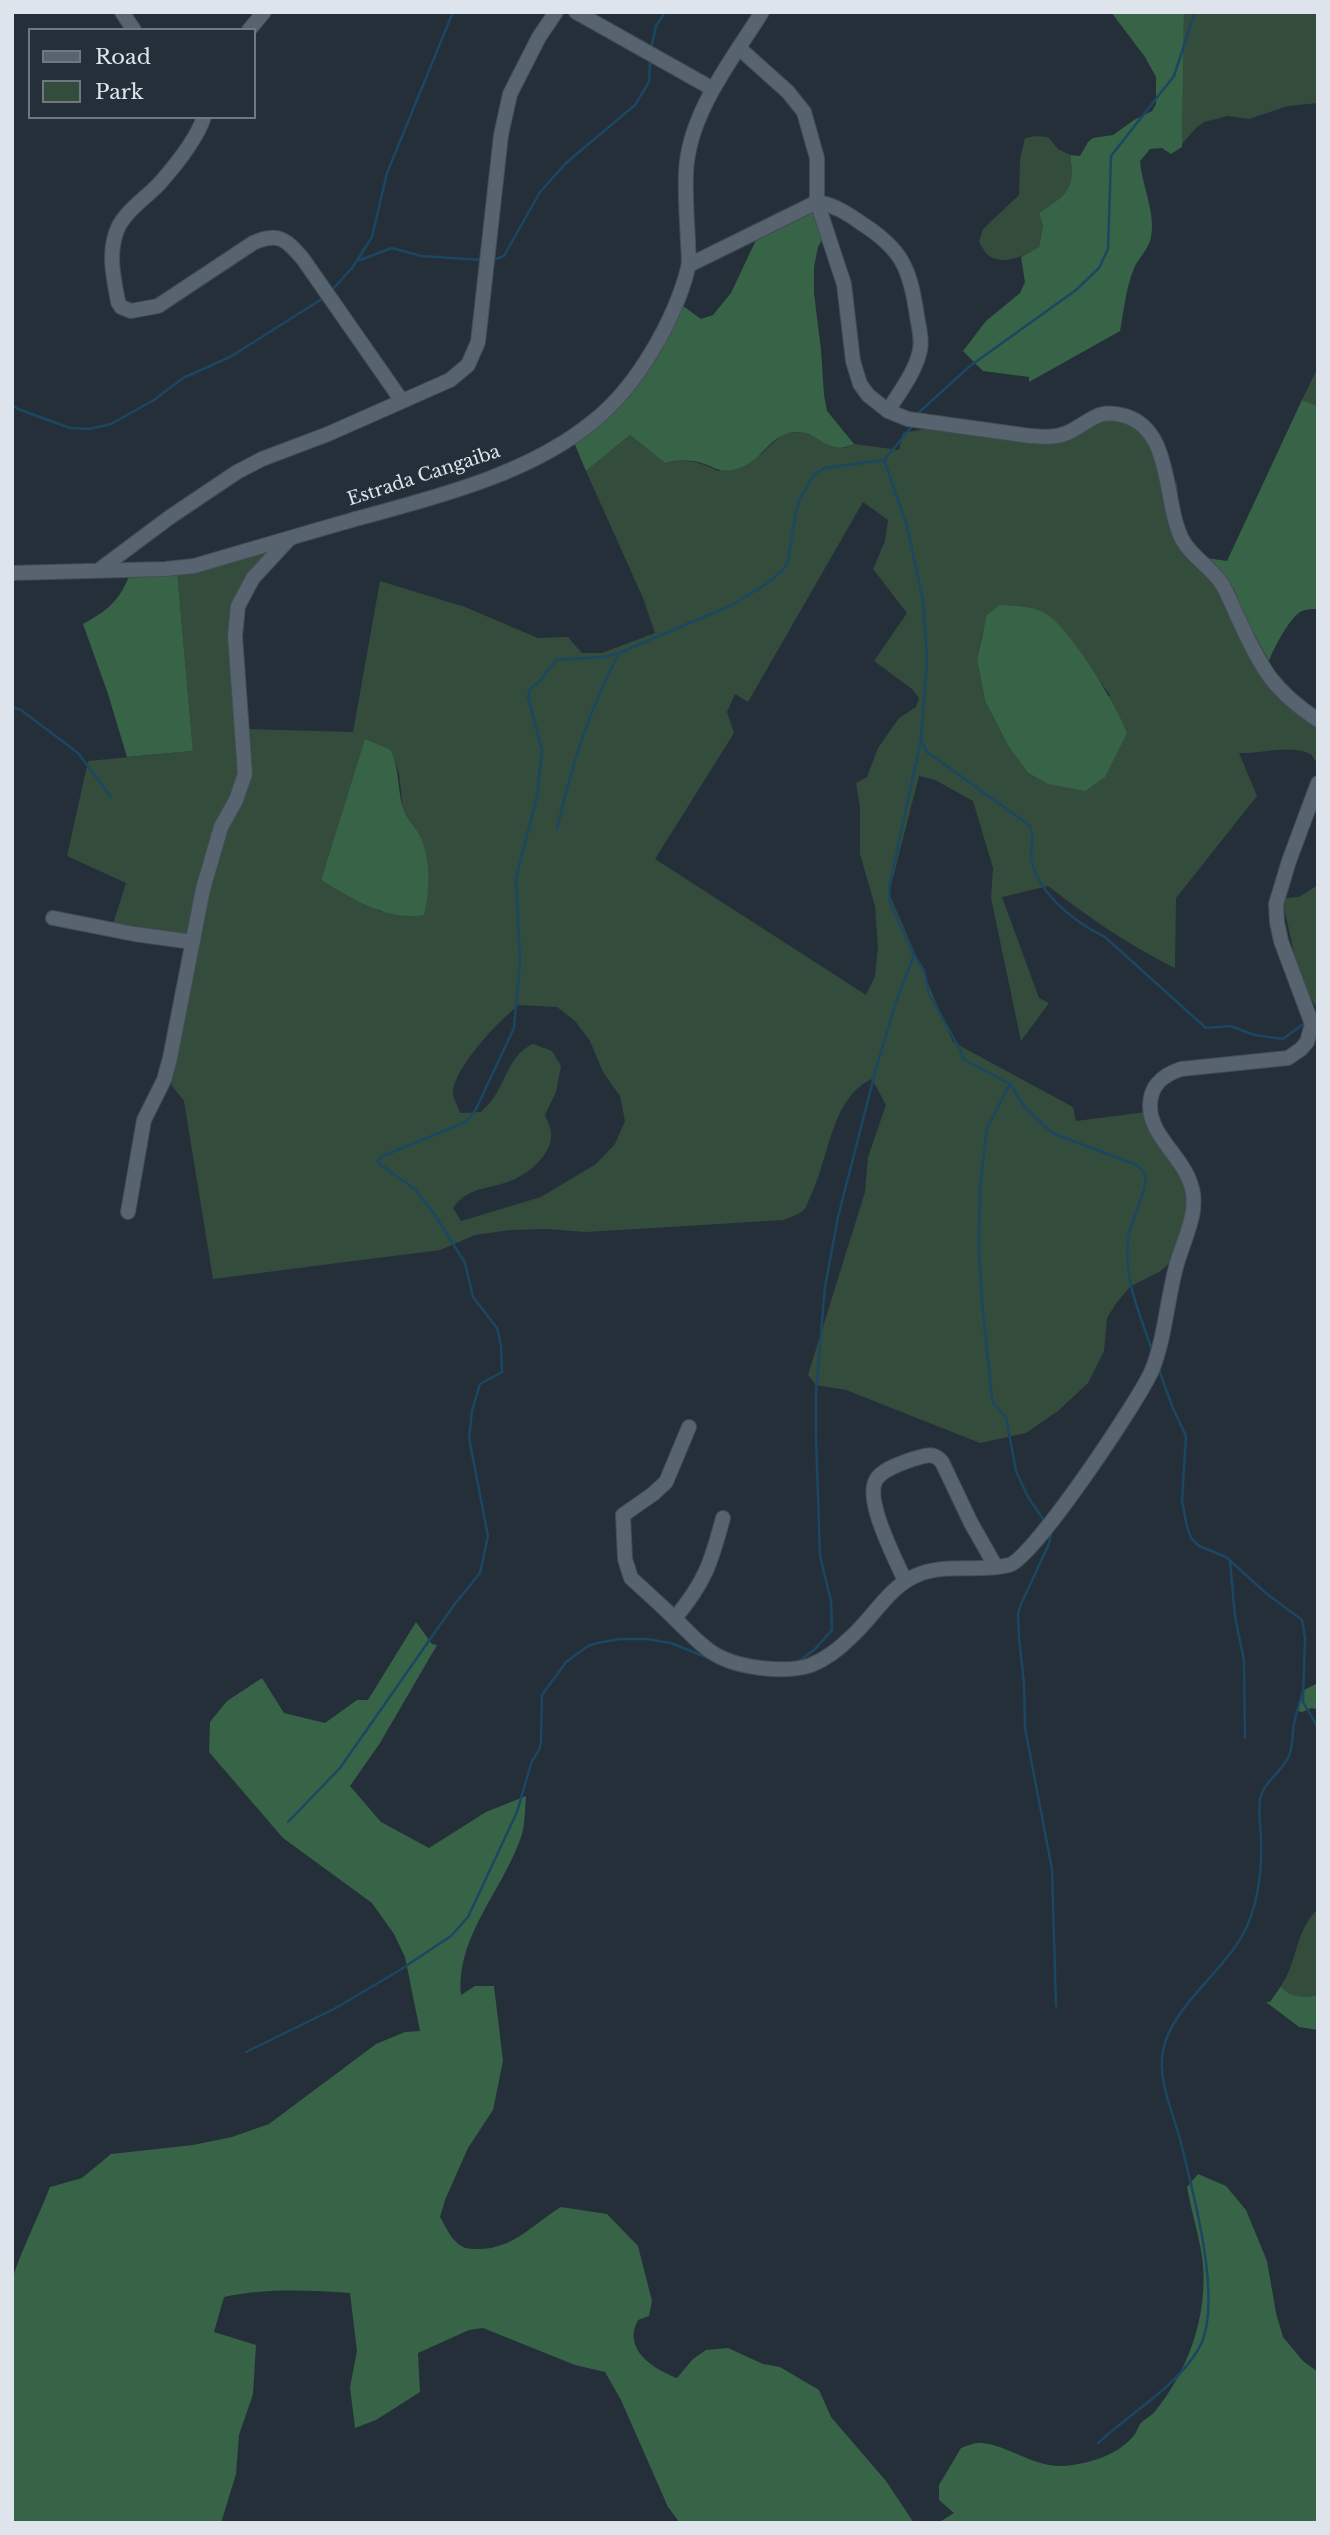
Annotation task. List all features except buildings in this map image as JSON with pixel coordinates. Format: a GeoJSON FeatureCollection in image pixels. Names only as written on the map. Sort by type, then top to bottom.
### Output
{"type":"FeatureCollection","features":[{"type":"Feature","properties":{"kind":"street"},"geometry":{"type":"LineString","coordinates":[[122,12],[133,28]]}},
{"type":"Feature","properties":{"kind":"street"},"geometry":{"type":"LineString","coordinates":[[251,28],[264,12]]}},
{"type":"Feature","properties":{"kind":"street"},"geometry":{"type":"LineString","coordinates":[[99,570],[170,517],[237,472],[450,380],[468,365],[477,349],[501,135],[509,94],[529,54],[556,12]]}},
{"type":"Feature","properties":{"kind":"street"},"geometry":{"type":"LineString","coordinates":[[576,12],[713,89]]}},
{"type":"Feature","properties":{"kind":"street","name":"Estrada Cangaiba"},"geometry":{"type":"LineString","coordinates":[[12,573],[183,568],[429,499],[515,467],[578,433],[606,412],[636,374],[674,312],[689,265],[685,172],[689,149],[713,89],[762,12]]}},
{"type":"Feature","properties":{"kind":"street"},"geometry":{"type":"LineString","coordinates":[[739,48],[788,92],[804,112],[817,158],[817,202],[844,284],[856,374],[867,395],[888,411],[908,419],[1030,436],[1046,437],[1067,433],[1087,419],[1105,414],[1123,415],[1141,423],[1155,441],[1162,457],[1182,540],[1223,585],[1254,652],[1274,684],[1293,704],[1318,720]]}},
{"type":"Feature","properties":{"kind":"street"},"geometry":{"type":"LineString","coordinates":[[203,119],[193,138],[158,185],[137,204],[116,230],[112,264],[121,307],[131,311],[158,306],[253,243],[272,236],[284,240],[293,247],[312,272],[402,401]]}},
{"type":"Feature","properties":{"kind":"street"},"geometry":{"type":"LineString","coordinates":[[689,265],[817,202],[833,205],[884,238],[894,248],[907,271],[915,305],[920,348],[913,369],[888,411]]}},
{"type":"Feature","properties":{"kind":"street"},"geometry":{"type":"LineString","coordinates":[[128,1212],[144,1120],[164,1080],[170,1058],[192,942],[214,849],[245,774],[235,636],[238,606],[253,578],[292,537]]}},
{"type":"Feature","properties":{"kind":"street"},"geometry":{"type":"LineString","coordinates":[[689,1427],[666,1482],[627,1511],[622,1521],[628,1573],[695,1640],[714,1654],[734,1663],[774,1668],[810,1665],[843,1645],[905,1581],[934,1570],[996,1567],[1019,1560],[1042,1536],[1120,1425],[1153,1368],[1176,1264],[1193,1212],[1194,1199],[1188,1176],[1151,1117],[1150,1100],[1157,1083],[1168,1073],[1181,1069],[1288,1058],[1307,1042],[1311,1032],[1311,1017],[1281,941],[1276,904],[1318,783]]}},
{"type":"Feature","properties":{"kind":"street"},"geometry":{"type":"LineString","coordinates":[[52,918],[192,942]]}},
{"type":"Feature","properties":{"kind":"street"},"geometry":{"type":"LineString","coordinates":[[905,1581],[875,1508],[873,1488],[882,1473],[928,1455],[938,1457],[942,1462],[971,1523],[996,1567]]}},
{"type":"Feature","properties":{"kind":"street"},"geometry":{"type":"LineString","coordinates":[[675,1618],[695,1594],[704,1578],[723,1518]]}},
{"type":"Feature","properties":{"kind":"green space"},"geometry":{"type":"Polygon","coordinates":[[[1111,12],[1184,12],[1182,147],[1171,154],[1162,148],[1150,149],[1140,161],[1152,219],[1151,237],[1132,274],[1120,331],[1029,382],[1029,377],[983,371],[963,351],[986,321],[1020,293],[1025,282],[1021,257],[1039,247],[1043,226],[1039,213],[1062,196],[1070,184],[1070,155],[1080,156],[1093,138],[1113,135],[1152,111],[1156,104],[1156,77],[1145,57],[1111,12]]]}},
{"type":"Feature","properties":{"kind":"green space"},"geometry":{"type":"Polygon","coordinates":[[[1184,12],[1318,12],[1318,103],[1288,106],[1249,119],[1228,116],[1204,122],[1182,144],[1184,12]]]}},
{"type":"Feature","properties":{"kind":"green space"},"geometry":{"type":"Polygon","coordinates":[[[1048,137],[1058,149],[1070,155],[1070,184],[1062,196],[1039,213],[1043,226],[1039,247],[1008,260],[995,259],[988,255],[979,242],[983,229],[1019,195],[1020,159],[1025,138],[1048,137]]]}},
{"type":"Feature","properties":{"kind":"green space"},"geometry":{"type":"Polygon","coordinates":[[[812,211],[817,216],[824,236],[818,247],[814,267],[814,293],[824,395],[827,411],[854,444],[845,447],[831,446],[806,433],[789,433],[774,441],[747,464],[727,471],[694,461],[665,463],[630,435],[586,471],[573,440],[596,422],[679,303],[701,319],[713,315],[731,293],[756,240],[812,211]]]}},
{"type":"Feature","properties":{"kind":"green space"},"geometry":{"type":"Polygon","coordinates":[[[1318,367],[1318,406],[1302,400],[1318,367]]]}},
{"type":"Feature","properties":{"kind":"green space"},"geometry":{"type":"Polygon","coordinates":[[[1302,400],[1318,406],[1318,609],[1304,610],[1296,615],[1282,634],[1269,661],[1244,615],[1234,589],[1206,558],[1227,561],[1302,400]]]}},
{"type":"Feature","properties":{"kind":"green space"},"geometry":{"type":"Polygon","coordinates":[[[1102,407],[1116,407],[1131,414],[1168,477],[1177,483],[1179,514],[1186,535],[1234,589],[1275,679],[1318,726],[1318,765],[1311,754],[1302,751],[1239,753],[1257,796],[1176,898],[1175,968],[1110,930],[1048,886],[1002,897],[1039,998],[1049,1003],[1021,1041],[991,898],[993,868],[973,801],[935,780],[919,776],[889,893],[953,1042],[1073,1107],[1076,1121],[1146,1112],[1180,1170],[1191,1206],[1172,1261],[1159,1272],[1131,1286],[1107,1318],[1104,1351],[1088,1383],[1058,1411],[1026,1433],[980,1443],[846,1390],[816,1385],[808,1375],[865,1192],[868,1157],[886,1105],[872,1079],[858,1088],[839,1114],[805,1208],[784,1220],[586,1232],[510,1230],[475,1235],[440,1250],[213,1279],[184,1101],[172,1086],[170,1077],[198,956],[199,938],[113,924],[126,883],[67,856],[88,761],[193,751],[177,570],[269,545],[267,556],[238,618],[245,729],[353,732],[380,581],[465,607],[538,638],[568,637],[582,653],[602,653],[655,633],[643,598],[586,471],[630,435],[665,463],[693,462],[718,471],[761,454],[784,433],[801,432],[845,448],[854,444],[899,450],[903,433],[930,428],[1081,431],[1102,407]],[[863,502],[748,702],[735,694],[727,712],[734,733],[655,859],[866,995],[875,976],[878,947],[875,906],[860,854],[860,808],[856,783],[867,777],[878,748],[899,718],[916,707],[919,698],[912,689],[874,661],[907,613],[873,569],[885,541],[888,520],[863,502]],[[983,630],[977,659],[985,701],[1009,747],[1028,773],[1048,784],[1110,695],[1091,669],[983,630]],[[365,740],[321,880],[382,912],[420,836],[403,810],[399,773],[391,750],[365,740]],[[519,1005],[469,1058],[455,1082],[454,1097],[460,1113],[481,1112],[494,1097],[520,1053],[533,1044],[552,1051],[561,1066],[556,1092],[545,1115],[551,1131],[551,1140],[542,1157],[527,1172],[510,1181],[463,1197],[453,1208],[461,1221],[541,1197],[596,1164],[615,1144],[625,1121],[620,1096],[603,1072],[590,1041],[575,1021],[557,1007],[519,1005]]]}},
{"type":"Feature","properties":{"kind":"green space"},"geometry":{"type":"Polygon","coordinates":[[[177,570],[193,751],[127,757],[83,624],[113,603],[131,572],[177,570]]]}},
{"type":"Feature","properties":{"kind":"green space"},"geometry":{"type":"Polygon","coordinates":[[[1000,605],[1033,609],[1054,620],[1091,667],[1122,721],[1127,733],[1105,777],[1085,791],[1048,784],[1028,773],[1009,747],[985,701],[977,659],[987,615],[1000,605]]]}},
{"type":"Feature","properties":{"kind":"green space"},"geometry":{"type":"Polygon","coordinates":[[[365,739],[391,750],[403,808],[424,845],[428,875],[424,915],[383,912],[321,880],[365,739]]]}},
{"type":"Feature","properties":{"kind":"green space"},"geometry":{"type":"Polygon","coordinates":[[[1318,885],[1318,1010],[1300,981],[1283,902],[1286,898],[1299,897],[1318,885]]]}},
{"type":"Feature","properties":{"kind":"green space"},"geometry":{"type":"Polygon","coordinates":[[[416,1622],[432,1644],[437,1645],[380,1743],[350,1786],[381,1822],[429,1848],[486,1812],[526,1796],[522,1834],[514,1855],[473,1932],[461,1973],[461,1995],[475,1986],[494,1986],[503,2061],[493,2110],[468,2148],[440,2217],[459,2245],[479,2249],[491,2248],[513,2240],[561,2207],[607,2214],[638,2246],[652,2301],[649,2316],[638,2320],[634,2330],[634,2340],[642,2356],[677,2378],[693,2359],[706,2350],[728,2348],[763,2364],[780,2367],[819,2390],[831,2417],[886,2481],[914,2523],[680,2523],[668,2507],[621,2400],[605,2372],[575,2365],[483,2328],[469,2330],[418,2353],[420,2392],[376,2420],[355,2428],[350,2387],[357,2351],[350,2293],[287,2290],[224,2297],[214,2332],[256,2345],[253,2394],[239,2435],[236,2474],[221,2523],[12,2523],[12,2280],[50,2187],[82,2178],[111,2154],[193,2145],[232,2137],[269,2124],[376,2044],[405,2032],[420,2031],[405,1957],[394,1934],[372,1903],[283,1838],[209,1752],[210,1722],[227,1701],[262,1678],[284,1713],[325,1723],[357,1700],[368,1700],[416,1622]]]}},
{"type":"Feature","properties":{"kind":"green space"},"geometry":{"type":"Polygon","coordinates":[[[1318,1683],[1318,1726],[1316,1709],[1298,1711],[1302,1691],[1318,1683]]]}},
{"type":"Feature","properties":{"kind":"green space"},"geometry":{"type":"Polygon","coordinates":[[[1318,1909],[1318,1995],[1293,1995],[1281,1986],[1305,1926],[1318,1909]]]}},
{"type":"Feature","properties":{"kind":"green space"},"geometry":{"type":"Polygon","coordinates":[[[1281,1986],[1298,1996],[1318,1995],[1318,2030],[1299,2027],[1266,2002],[1270,2002],[1281,1986]]]}},
{"type":"Feature","properties":{"kind":"green space"},"geometry":{"type":"Polygon","coordinates":[[[1198,2174],[1226,2186],[1246,2210],[1267,2261],[1283,2337],[1303,2361],[1318,2372],[1316,2523],[938,2523],[954,2513],[939,2500],[939,2485],[961,2448],[982,2443],[1052,2465],[1083,2463],[1121,2448],[1135,2434],[1140,2424],[1156,2410],[1179,2375],[1195,2335],[1200,2314],[1203,2293],[1201,2250],[1187,2187],[1198,2174]]]}},
{"type":"Feature","properties":{"kind":"waterway"},"geometry":{"type":"LineString","coordinates":[[332,290],[352,268],[372,237],[387,173],[453,12]]}},
{"type":"Feature","properties":{"kind":"waterway"},"geometry":{"type":"LineString","coordinates":[[651,48],[656,26],[665,12]]}},
{"type":"Feature","properties":{"kind":"waterway"},"geometry":{"type":"LineString","coordinates":[[917,414],[970,366],[1076,290],[1099,268],[1108,249],[1111,156],[1174,76],[1195,12]]}},
{"type":"Feature","properties":{"kind":"waterway"},"geometry":{"type":"LineString","coordinates":[[493,260],[504,256],[540,192],[566,163],[635,105],[649,82],[650,61]]}},
{"type":"Feature","properties":{"kind":"waterway"},"geometry":{"type":"LineString","coordinates":[[360,260],[392,248],[421,256],[483,260]]}},
{"type":"Feature","properties":{"kind":"waterway"},"geometry":{"type":"LineString","coordinates":[[12,405],[70,428],[89,429],[111,424],[154,400],[183,378],[230,357],[325,297]]}},
{"type":"Feature","properties":{"kind":"waterway"},"geometry":{"type":"LineString","coordinates":[[288,1822],[340,1768],[454,1605],[480,1573],[488,1536],[469,1438],[472,1411],[480,1384],[502,1372],[497,1328],[473,1297],[465,1263],[435,1215],[415,1189],[378,1163],[385,1155],[466,1122],[476,1109],[514,1028],[520,961],[516,878],[537,796],[542,750],[528,697],[530,689],[556,660],[603,657],[619,653],[732,605],[766,584],[783,570],[788,561],[800,498],[814,475],[825,468],[884,460],[914,424]]}},
{"type":"Feature","properties":{"kind":"waterway"},"geometry":{"type":"LineString","coordinates":[[884,460],[907,526],[923,601],[927,660],[921,740],[889,888],[890,902],[924,971],[929,994],[963,1059],[1010,1084],[1024,1106],[1052,1133],[1134,1164],[1143,1171],[1144,1189],[1129,1232],[1127,1254],[1130,1282],[1152,1350]]}},
{"type":"Feature","properties":{"kind":"waterway"},"geometry":{"type":"LineString","coordinates":[[557,829],[582,739],[619,653]]}},
{"type":"Feature","properties":{"kind":"waterway"},"geometry":{"type":"LineString","coordinates":[[12,707],[21,710],[78,753],[111,797]]}},
{"type":"Feature","properties":{"kind":"waterway"},"geometry":{"type":"LineString","coordinates":[[921,740],[927,752],[1029,825],[1032,835],[1032,863],[1043,887],[1051,897],[1072,916],[1105,937],[1206,1028],[1230,1026],[1255,1035],[1283,1039],[1306,1022]]}},
{"type":"Feature","properties":{"kind":"waterway"},"geometry":{"type":"LineString","coordinates":[[797,1663],[815,1649],[832,1630],[831,1601],[820,1556],[816,1439],[816,1392],[825,1287],[838,1217],[877,1065],[914,955]]}},
{"type":"Feature","properties":{"kind":"waterway"},"geometry":{"type":"LineString","coordinates":[[1010,1084],[987,1128],[980,1188],[982,1304],[992,1398],[1006,1417],[1016,1471],[1028,1497],[1045,1522]]}},
{"type":"Feature","properties":{"kind":"waterway"},"geometry":{"type":"LineString","coordinates":[[1159,1370],[1186,1436],[1182,1501],[1191,1538],[1199,1546],[1226,1557],[1267,1594],[1302,1620],[1305,1637],[1303,1702],[1318,1728]]}},
{"type":"Feature","properties":{"kind":"waterway"},"geometry":{"type":"LineString","coordinates":[[1050,1531],[1049,1544],[1018,1614],[1025,1728],[1052,1869],[1056,2006]]}},
{"type":"Feature","properties":{"kind":"waterway"},"geometry":{"type":"LineString","coordinates":[[1230,1561],[1235,1617],[1244,1660],[1245,1738]]}},
{"type":"Feature","properties":{"kind":"waterway"},"geometry":{"type":"LineString","coordinates":[[246,2052],[334,2009],[400,1970],[451,1936],[468,1917],[517,1812],[532,1761],[539,1750],[542,1695],[566,1662],[588,1646],[620,1639],[647,1639],[671,1643],[713,1660]]}},
{"type":"Feature","properties":{"kind":"waterway"},"geometry":{"type":"LineString","coordinates":[[1098,2443],[1177,2377],[1198,2350],[1206,2331],[1208,2279],[1204,2249],[1181,2143],[1164,2085],[1163,2051],[1177,2018],[1228,1956],[1248,1924],[1260,1873],[1260,1799],[1265,1787],[1289,1756],[1302,1694]]}}]}
